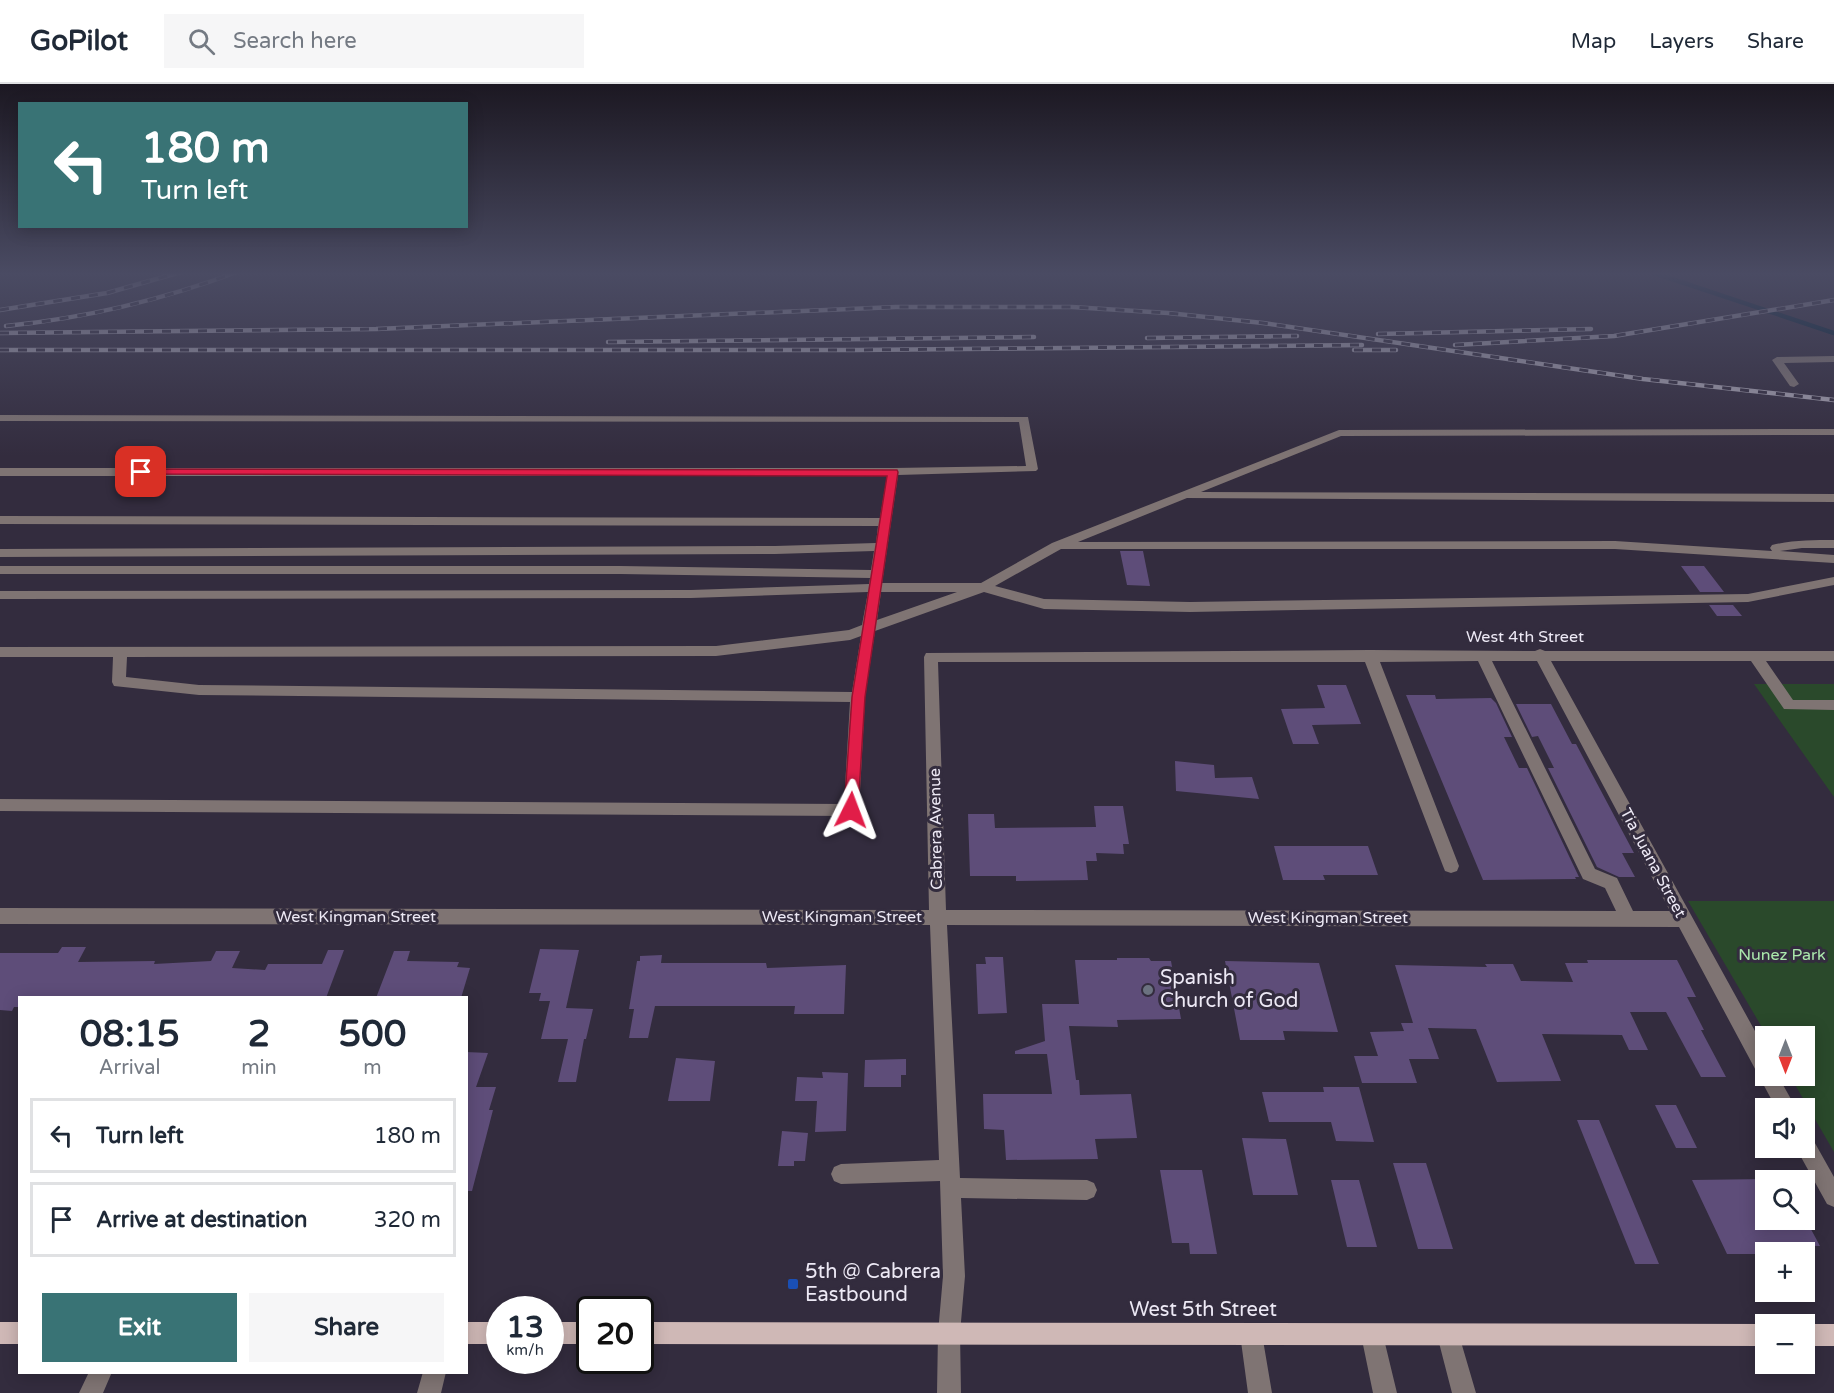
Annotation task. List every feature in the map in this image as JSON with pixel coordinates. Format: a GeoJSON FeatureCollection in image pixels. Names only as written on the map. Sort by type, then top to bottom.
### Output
{"type":"FeatureCollection","features":[{"type":"Feature","properties":{"kind":"main road"},"geometry":{"type":"LineString","coordinates":[[0,1333],[18,1333]]}},
{"type":"Feature","properties":{"kind":"main road"},"geometry":{"type":"LineString","coordinates":[[468,1333],[486,1333]]}},
{"type":"Feature","properties":{"kind":"main road","name":"West 5th Street"},"geometry":{"type":"LineString","coordinates":[[654,1333],[1755,1335]]}},
{"type":"Feature","properties":{"kind":"main road"},"geometry":{"type":"LineString","coordinates":[[1815,1335],[1834,1335]]}},
{"type":"Feature","properties":{"kind":"street"},"geometry":{"type":"LineString","coordinates":[[1794,384],[1777,360],[1834,359]]}},
{"type":"Feature","properties":{"kind":"street"},"geometry":{"type":"LineString","coordinates":[[0,418],[1024,419],[1032,469],[893,472],[0,472]]}},
{"type":"Feature","properties":{"kind":"street"},"geometry":{"type":"LineString","coordinates":[[0,652],[716,651],[850,635],[983,587],[1056,546],[1339,433],[1834,432]]}},
{"type":"Feature","properties":{"kind":"street"},"geometry":{"type":"LineString","coordinates":[[0,805],[851,810],[858,697],[893,472]]}},
{"type":"Feature","properties":{"kind":"street"},"geometry":{"type":"LineString","coordinates":[[1182,496],[1834,498]]}},
{"type":"Feature","properties":{"kind":"street"},"geometry":{"type":"LineString","coordinates":[[0,520],[885,522]]}},
{"type":"Feature","properties":{"kind":"street"},"geometry":{"type":"LineString","coordinates":[[1750,553],[1802,544],[1834,544]]}},
{"type":"Feature","properties":{"kind":"street"},"geometry":{"type":"LineString","coordinates":[[1056,546],[1615,545],[1834,559]]}},
{"type":"Feature","properties":{"kind":"street"},"geometry":{"type":"LineString","coordinates":[[0,553],[763,550],[882,547]]}},
{"type":"Feature","properties":{"kind":"street"},"geometry":{"type":"LineString","coordinates":[[0,570],[620,570],[983,587],[1044,604],[1190,607],[1748,598],[1834,581]]}},
{"type":"Feature","properties":{"kind":"street"},"geometry":{"type":"LineString","coordinates":[[0,595],[692,594],[876,581]]}},
{"type":"Feature","properties":{"kind":"street"},"geometry":{"type":"LineString","coordinates":[[120,652],[119,682],[199,690],[858,697]]}},
{"type":"Feature","properties":{"kind":"street","name":"Tia Juana Street"},"geometry":{"type":"LineString","coordinates":[[1540,654],[1755,1051]]}},
{"type":"Feature","properties":{"kind":"street","name":"West 4th Street"},"geometry":{"type":"LineString","coordinates":[[1215,655],[1834,656]]}},
{"type":"Feature","properties":{"kind":"street","name":"Cabrera Avenue"},"geometry":{"type":"LineString","coordinates":[[949,1393],[949,1333],[954,1276],[938,917],[931,657],[1215,655]]}},
{"type":"Feature","properties":{"kind":"street"},"geometry":{"type":"LineString","coordinates":[[1370,655],[1451,866]]}},
{"type":"Feature","properties":{"kind":"street"},"geometry":{"type":"LineString","coordinates":[[1482,655],[1589,874],[1611,883],[1628,919]]}},
{"type":"Feature","properties":{"kind":"street"},"geometry":{"type":"LineString","coordinates":[[1754,655],[1789,705],[1834,705]]}},
{"type":"Feature","properties":{"kind":"street","name":"West Kingman Street"},"geometry":{"type":"LineString","coordinates":[[0,916],[1683,920]]}},
{"type":"Feature","properties":{"kind":"street"},"geometry":{"type":"LineString","coordinates":[[1812,1158],[1834,1197]]}},
{"type":"Feature","properties":{"kind":"street"},"geometry":{"type":"LineString","coordinates":[[841,1174],[949,1179],[1087,1190]]}},
{"type":"Feature","properties":{"kind":"street"},"geometry":{"type":"LineString","coordinates":[[1251,1334],[1260,1393]]}},
{"type":"Feature","properties":{"kind":"street"},"geometry":{"type":"LineString","coordinates":[[1372,1335],[1385,1393]]}},
{"type":"Feature","properties":{"kind":"street"},"geometry":{"type":"LineString","coordinates":[[1448,1335],[1464,1393]]}},
{"type":"Feature","properties":{"kind":"street"},"geometry":{"type":"LineString","coordinates":[[92,1393],[100,1374]]}},
{"type":"Feature","properties":{"kind":"street"},"geometry":{"type":"LineString","coordinates":[[429,1393],[434,1374]]}},
{"type":"Feature","properties":{"kind":"green space"},"geometry":{"type":"Polygon","coordinates":[[[1754,684],[1834,684],[1834,797],[1754,684]]]}},
{"type":"Feature","properties":{"kind":"green space","name":"Nunez Park"},"geometry":{"type":"Polygon","coordinates":[[[1688,901],[1834,901],[1834,1152],[1815,1119],[1815,1098],[1803,1098],[1796,1086],[1815,1086],[1815,1026],[1761,1026],[1688,901]]]}},
{"type":"Feature","properties":{"kind":"building"},"geometry":{"type":"Polygon","coordinates":[[[1120,551],[1143,551],[1150,586],[1127,585],[1120,551]]]}},
{"type":"Feature","properties":{"kind":"building"},"geometry":{"type":"Polygon","coordinates":[[[1681,566],[1704,566],[1724,592],[1700,592],[1681,566]]]}},
{"type":"Feature","properties":{"kind":"building"},"geometry":{"type":"Polygon","coordinates":[[[1709,605],[1733,605],[1742,616],[1717,616],[1709,605]]]}},
{"type":"Feature","properties":{"kind":"building"},"geometry":{"type":"Polygon","coordinates":[[[1317,685],[1346,685],[1361,724],[1312,725],[1319,744],[1293,744],[1281,709],[1325,708],[1317,685]]]}},
{"type":"Feature","properties":{"kind":"building"},"geometry":{"type":"Polygon","coordinates":[[[1406,695],[1435,695],[1436,699],[1491,698],[1496,703],[1512,737],[1504,737],[1519,768],[1527,768],[1579,877],[1575,877],[1576,879],[1483,880],[1406,695]]]}},
{"type":"Feature","properties":{"kind":"building"},"geometry":{"type":"Polygon","coordinates":[[[1516,704],[1551,704],[1572,744],[1576,744],[1634,853],[1622,853],[1635,877],[1619,877],[1597,867],[1548,768],[1554,768],[1538,736],[1532,737],[1516,704]]]}},
{"type":"Feature","properties":{"kind":"building"},"geometry":{"type":"Polygon","coordinates":[[[1175,761],[1214,765],[1215,778],[1252,777],[1259,799],[1176,791],[1175,761]]]}},
{"type":"Feature","properties":{"kind":"building"},"geometry":{"type":"Polygon","coordinates":[[[1094,806],[1123,806],[1129,844],[1123,844],[1124,854],[1096,853],[1097,861],[1086,861],[1088,880],[1016,881],[1016,876],[970,876],[968,814],[994,814],[995,828],[1096,827],[1094,806]]]}},
{"type":"Feature","properties":{"kind":"building"},"geometry":{"type":"Polygon","coordinates":[[[1274,846],[1368,846],[1378,875],[1323,875],[1325,880],[1283,880],[1274,846]]]}},
{"type":"Feature","properties":{"kind":"building"},"geometry":{"type":"Polygon","coordinates":[[[62,947],[86,947],[78,962],[155,961],[154,964],[211,961],[216,951],[240,951],[232,968],[265,970],[268,964],[322,964],[328,950],[344,950],[327,996],[18,996],[18,1007],[14,1007],[12,1011],[0,1010],[0,953],[58,953],[62,947]]]}},
{"type":"Feature","properties":{"kind":"building"},"geometry":{"type":"Polygon","coordinates":[[[540,949],[579,950],[566,1008],[593,1009],[586,1039],[584,1039],[576,1082],[558,1082],[568,1039],[541,1039],[550,1001],[539,1001],[541,993],[529,993],[540,949]]]}},
{"type":"Feature","properties":{"kind":"building"},"geometry":{"type":"Polygon","coordinates":[[[394,951],[410,951],[407,961],[459,962],[457,967],[470,968],[462,996],[377,996],[394,951]]]}},
{"type":"Feature","properties":{"kind":"building"},"geometry":{"type":"Polygon","coordinates":[[[662,955],[661,963],[766,963],[767,968],[846,965],[844,1014],[794,1014],[795,1006],[655,1006],[648,1038],[629,1038],[634,1009],[629,1009],[637,961],[640,961],[640,956],[662,955]]]}},
{"type":"Feature","properties":{"kind":"building"},"geometry":{"type":"Polygon","coordinates":[[[985,957],[1003,957],[1007,1013],[978,1014],[976,964],[986,964],[985,957]]]}},
{"type":"Feature","properties":{"kind":"building"},"geometry":{"type":"Polygon","coordinates":[[[1117,958],[1171,961],[1181,1019],[1117,1020],[1118,1027],[1069,1026],[1080,1095],[1131,1094],[1137,1138],[1095,1139],[1098,1159],[1006,1160],[1004,1130],[984,1129],[983,1094],[1052,1094],[1047,1054],[1015,1054],[1015,1051],[1045,1041],[1042,1004],[1079,1004],[1075,960],[1117,960],[1117,958]]]}},
{"type":"Feature","properties":{"kind":"building"},"geometry":{"type":"Polygon","coordinates":[[[1587,960],[1677,960],[1696,997],[1687,997],[1704,1030],[1701,1030],[1726,1077],[1701,1077],[1666,1012],[1630,1012],[1648,1050],[1629,1050],[1622,1035],[1542,1034],[1561,1081],[1497,1082],[1476,1029],[1428,1028],[1439,1059],[1409,1059],[1417,1083],[1362,1083],[1354,1056],[1378,1056],[1370,1032],[1404,1031],[1401,1023],[1413,1023],[1395,965],[1487,967],[1485,964],[1513,964],[1521,981],[1573,982],[1565,963],[1588,963],[1587,960]]]}},
{"type":"Feature","properties":{"kind":"building"},"geometry":{"type":"Polygon","coordinates":[[[1225,961],[1319,963],[1338,1032],[1283,1031],[1285,1040],[1240,1040],[1225,961]]]}},
{"type":"Feature","properties":{"kind":"building"},"geometry":{"type":"Polygon","coordinates":[[[468,1052],[488,1053],[476,1087],[496,1087],[489,1110],[493,1110],[472,1191],[468,1191],[468,1052]]]}},
{"type":"Feature","properties":{"kind":"building"},"geometry":{"type":"Polygon","coordinates":[[[676,1058],[715,1061],[710,1101],[668,1101],[676,1058]]]}},
{"type":"Feature","properties":{"kind":"building"},"geometry":{"type":"Polygon","coordinates":[[[906,1059],[906,1075],[901,1075],[901,1087],[864,1087],[865,1060],[906,1059]]]}},
{"type":"Feature","properties":{"kind":"building"},"geometry":{"type":"Polygon","coordinates":[[[822,1072],[848,1073],[846,1131],[815,1132],[817,1101],[795,1101],[797,1077],[823,1078],[822,1072]]]}},
{"type":"Feature","properties":{"kind":"building"},"geometry":{"type":"Polygon","coordinates":[[[1323,1087],[1359,1087],[1374,1142],[1336,1141],[1331,1122],[1269,1122],[1262,1092],[1324,1092],[1323,1087]]]}},
{"type":"Feature","properties":{"kind":"building"},"geometry":{"type":"Polygon","coordinates":[[[1655,1105],[1676,1105],[1697,1148],[1676,1148],[1655,1105]]]}},
{"type":"Feature","properties":{"kind":"building"},"geometry":{"type":"Polygon","coordinates":[[[1577,1120],[1599,1120],[1659,1264],[1635,1264],[1577,1120]]]}},
{"type":"Feature","properties":{"kind":"building"},"geometry":{"type":"Polygon","coordinates":[[[782,1131],[808,1133],[805,1161],[794,1161],[794,1166],[778,1166],[782,1131]]]}},
{"type":"Feature","properties":{"kind":"building"},"geometry":{"type":"Polygon","coordinates":[[[1242,1138],[1286,1139],[1298,1195],[1253,1195],[1242,1138]]]}},
{"type":"Feature","properties":{"kind":"building"},"geometry":{"type":"Polygon","coordinates":[[[1393,1163],[1426,1163],[1453,1249],[1418,1249],[1393,1163]]]}},
{"type":"Feature","properties":{"kind":"building"},"geometry":{"type":"Polygon","coordinates":[[[1160,1170],[1202,1170],[1217,1254],[1190,1254],[1189,1243],[1172,1243],[1160,1170]]]}},
{"type":"Feature","properties":{"kind":"building"},"geometry":{"type":"Polygon","coordinates":[[[1755,1179],[1755,1230],[1811,1230],[1820,1246],[1815,1246],[1815,1242],[1755,1242],[1755,1254],[1727,1254],[1692,1180],[1755,1179]]]}},
{"type":"Feature","properties":{"kind":"building"},"geometry":{"type":"Polygon","coordinates":[[[1331,1180],[1359,1180],[1377,1247],[1347,1247],[1331,1180]]]}},
{"type":"Feature","properties":{"kind":"railway"},"geometry":{"type":"LineString","coordinates":[[1331,333],[1643,379],[1834,400]]}},
{"type":"Feature","properties":{"kind":"railway"},"geometry":{"type":"LineString","coordinates":[[1378,334],[1417,333]]}},
{"type":"Feature","properties":{"kind":"railway"},"geometry":{"type":"LineString","coordinates":[[1455,345],[1632,333]]}},
{"type":"Feature","properties":{"kind":"railway"},"geometry":{"type":"LineString","coordinates":[[1147,338],[1297,336]]}},
{"type":"Feature","properties":{"kind":"railway"},"geometry":{"type":"LineString","coordinates":[[608,342],[1034,337]]}},
{"type":"Feature","properties":{"kind":"railway"},"geometry":{"type":"LineString","coordinates":[[0,350],[857,350],[1362,345]]}},
{"type":"Feature","properties":{"kind":"railway"},"geometry":{"type":"LineString","coordinates":[[1354,350],[1396,350]]}},
{"type":"Feature","properties":{"kind":"place","name":"Spanish Church of God"},"geometry":{"type":"Point","coordinates":[1148,990]}},
{"type":"Feature","properties":{"kind":"place","name":"5th @ Cabrera Eastbound"},"geometry":{"type":"Point","coordinates":[793,1284]}},
{"type":"Feature","properties":{"kind":"route"},"geometry":{"type":"LineString","coordinates":[[141,472],[893,472],[858,697],[851,810]]}}]}
